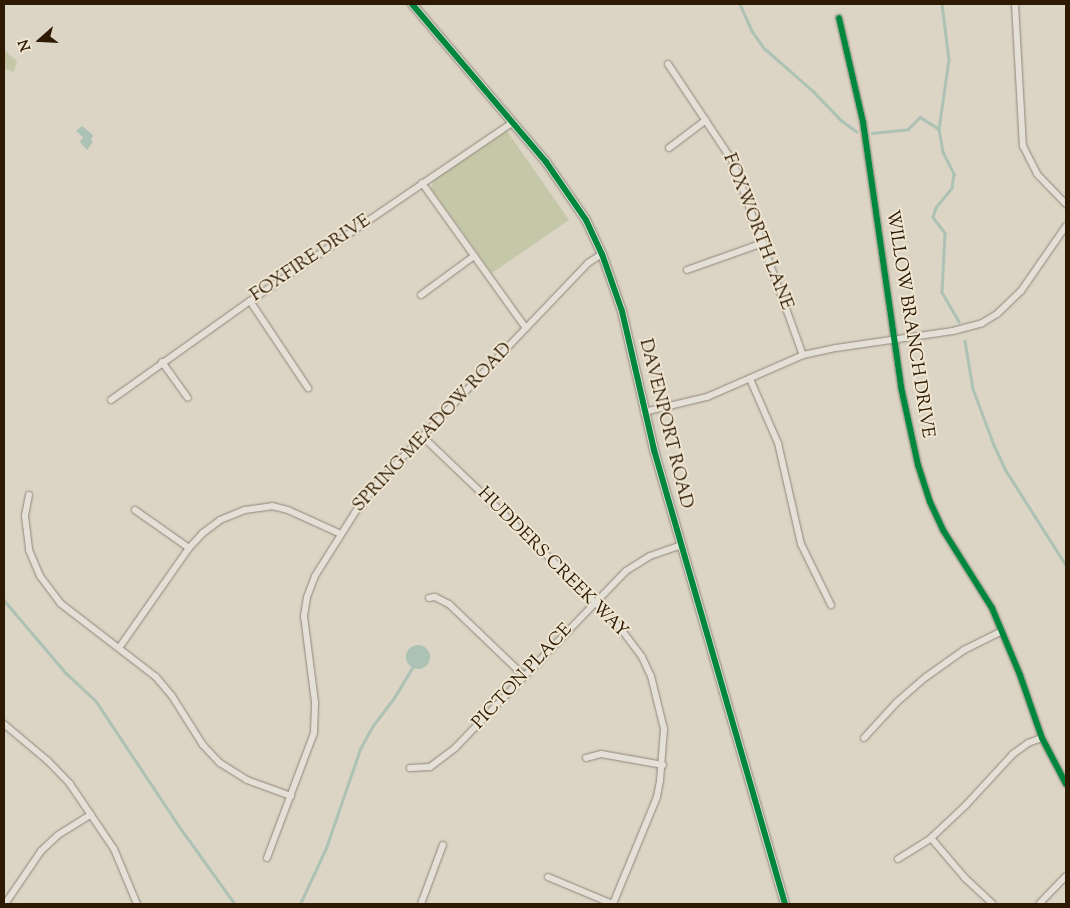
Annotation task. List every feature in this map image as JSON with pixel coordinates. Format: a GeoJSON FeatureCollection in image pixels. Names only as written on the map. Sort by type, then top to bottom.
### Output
{"type":"FeatureCollection","features":[{"type":"Feature","properties":{"kind":"street","name":"DAVENPORT ROAD"},"geometry":{"type":"LineString","coordinates":[[412,4],[559,179],[586,220],[602,254],[622,311],[644,412],[785,904]]}},
{"type":"Feature","properties":{"kind":"street"},"geometry":{"type":"LineString","coordinates":[[1015,4],[1024,146],[1037,174],[1066,204]]}},
{"type":"Feature","properties":{"kind":"street","name":"WILLOW BRANCH DRIVE"},"geometry":{"type":"LineString","coordinates":[[839,18],[863,122],[909,431],[930,502],[944,530],[985,594],[1002,631],[1042,738],[1066,784]]}},
{"type":"Feature","properties":{"kind":"street","name":"FOXWORTH LANE"},"geometry":{"type":"LineString","coordinates":[[668,64],[733,162],[803,355]]}},
{"type":"Feature","properties":{"kind":"street"},"geometry":{"type":"LineString","coordinates":[[669,148],[706,120]]}},
{"type":"Feature","properties":{"kind":"street","name":"FOXFIRE DRIVE"},"geometry":{"type":"LineString","coordinates":[[111,400],[250,301],[513,122]]}},
{"type":"Feature","properties":{"kind":"street"},"geometry":{"type":"LineString","coordinates":[[422,183],[526,328]]}},
{"type":"Feature","properties":{"kind":"street"},"geometry":{"type":"LineString","coordinates":[[644,412],[707,397],[803,355],[953,331],[973,326],[997,314],[1027,284],[1066,226]]}},
{"type":"Feature","properties":{"kind":"street"},"geometry":{"type":"LineString","coordinates":[[687,270],[763,243]]}},
{"type":"Feature","properties":{"kind":"street","name":"SPRING MEADOW ROAD"},"geometry":{"type":"LineString","coordinates":[[267,858],[312,742],[316,724],[315,702],[304,627],[305,604],[316,576],[341,534],[376,485],[588,263],[602,254]]}},
{"type":"Feature","properties":{"kind":"street"},"geometry":{"type":"LineString","coordinates":[[421,295],[474,256]]}},
{"type":"Feature","properties":{"kind":"street"},"geometry":{"type":"LineString","coordinates":[[250,301],[308,388]]}},
{"type":"Feature","properties":{"kind":"street"},"geometry":{"type":"LineString","coordinates":[[162,362],[188,398]]}},
{"type":"Feature","properties":{"kind":"street"},"geometry":{"type":"LineString","coordinates":[[750,379],[778,443],[801,544],[831,605]]}},
{"type":"Feature","properties":{"kind":"street","name":"HUDDERS CREEK WAY"},"geometry":{"type":"LineString","coordinates":[[422,437],[595,602],[632,642],[650,676],[664,729],[663,765],[657,797],[613,904]]}},
{"type":"Feature","properties":{"kind":"street"},"geometry":{"type":"LineString","coordinates":[[29,495],[25,516],[26,536],[40,576],[54,596],[71,613],[119,648],[162,684],[203,745],[220,763],[247,780],[291,796]]}},
{"type":"Feature","properties":{"kind":"street"},"geometry":{"type":"LineString","coordinates":[[119,648],[189,548],[203,533],[220,520],[258,507],[272,506],[288,510],[341,534]]}},
{"type":"Feature","properties":{"kind":"street"},"geometry":{"type":"LineString","coordinates":[[135,510],[189,548]]}},
{"type":"Feature","properties":{"kind":"street","name":"PICTON PLACE"},"geometry":{"type":"LineString","coordinates":[[410,768],[426,768],[439,761],[470,733],[595,602],[635,564],[650,556],[682,545]]}},
{"type":"Feature","properties":{"kind":"street"},"geometry":{"type":"LineString","coordinates":[[429,598],[435,597],[449,604],[524,676]]}},
{"type":"Feature","properties":{"kind":"street"},"geometry":{"type":"LineString","coordinates":[[864,738],[897,702],[926,676],[964,650],[1002,631]]}},
{"type":"Feature","properties":{"kind":"street"},"geometry":{"type":"LineString","coordinates":[[4,724],[57,769],[92,814],[114,849],[137,904]]}},
{"type":"Feature","properties":{"kind":"street"},"geometry":{"type":"LineString","coordinates":[[898,858],[931,838],[966,805],[1013,754],[1028,743],[1042,738]]}},
{"type":"Feature","properties":{"kind":"street"},"geometry":{"type":"LineString","coordinates":[[586,758],[601,754],[663,765]]}},
{"type":"Feature","properties":{"kind":"street"},"geometry":{"type":"LineString","coordinates":[[5,904],[41,851],[58,835],[92,814]]}},
{"type":"Feature","properties":{"kind":"street"},"geometry":{"type":"LineString","coordinates":[[931,838],[965,878],[993,904]]}},
{"type":"Feature","properties":{"kind":"street"},"geometry":{"type":"LineString","coordinates":[[421,904],[443,845]]}},
{"type":"Feature","properties":{"kind":"street"},"geometry":{"type":"LineString","coordinates":[[1039,904],[1066,876]]}},
{"type":"Feature","properties":{"kind":"street"},"geometry":{"type":"LineString","coordinates":[[548,878],[613,904]]}},
{"type":"Feature","properties":{"kind":"shaded area"},"geometry":{"type":"Polygon","coordinates":[[[4,50],[17,61],[14,72],[4,68],[4,50]]]}},
{"type":"Feature","properties":{"kind":"shaded area"},"geometry":{"type":"Polygon","coordinates":[[[82,126],[93,135],[91,140],[93,142],[87,150],[80,142],[83,137],[76,131],[82,126]]]}},
{"type":"Feature","properties":{"kind":"shaded area"},"geometry":{"type":"Polygon","coordinates":[[[507,131],[569,220],[492,273],[431,188],[434,180],[507,131]]]}},
{"type":"Feature","properties":{"kind":"shaded area"},"geometry":{"type":"Polygon","coordinates":[[[418,645],[427,648],[430,657],[427,666],[418,669],[409,666],[406,657],[409,648],[418,645]]]}},
{"type":"Feature","properties":{"kind":"waterway"},"geometry":{"type":"LineString","coordinates":[[740,4],[752,31],[764,48],[814,92],[841,120],[856,131]]}},
{"type":"Feature","properties":{"kind":"waterway"},"geometry":{"type":"LineString","coordinates":[[942,4],[949,60],[939,129],[943,152],[954,174],[952,188],[936,208],[933,217],[945,233],[942,292],[959,321]]}},
{"type":"Feature","properties":{"kind":"waterway"},"geometry":{"type":"LineString","coordinates":[[872,133],[908,129],[920,117],[939,129]]}},
{"type":"Feature","properties":{"kind":"waterway"},"geometry":{"type":"LineString","coordinates":[[965,341],[973,389],[994,445],[1005,469],[1066,565]]}},
{"type":"Feature","properties":{"kind":"waterway"},"geometry":{"type":"LineString","coordinates":[[4,600],[66,673],[96,701],[179,826],[235,904]]}},
{"type":"Feature","properties":{"kind":"waterway"},"geometry":{"type":"LineString","coordinates":[[300,904],[326,848],[360,749],[372,727],[394,698],[412,668]]}},
{"type":"Feature","properties":{"kind":"cycle path"},"geometry":{"type":"LineString","coordinates":[[412,4],[546,162],[586,220],[602,254],[622,311],[654,450],[785,904]]}},
{"type":"Feature","properties":{"kind":"cycle path"},"geometry":{"type":"LineString","coordinates":[[839,18],[863,122],[901,387],[918,465],[930,502],[943,530],[992,608],[1020,675],[1042,738],[1066,784]]}}]}
